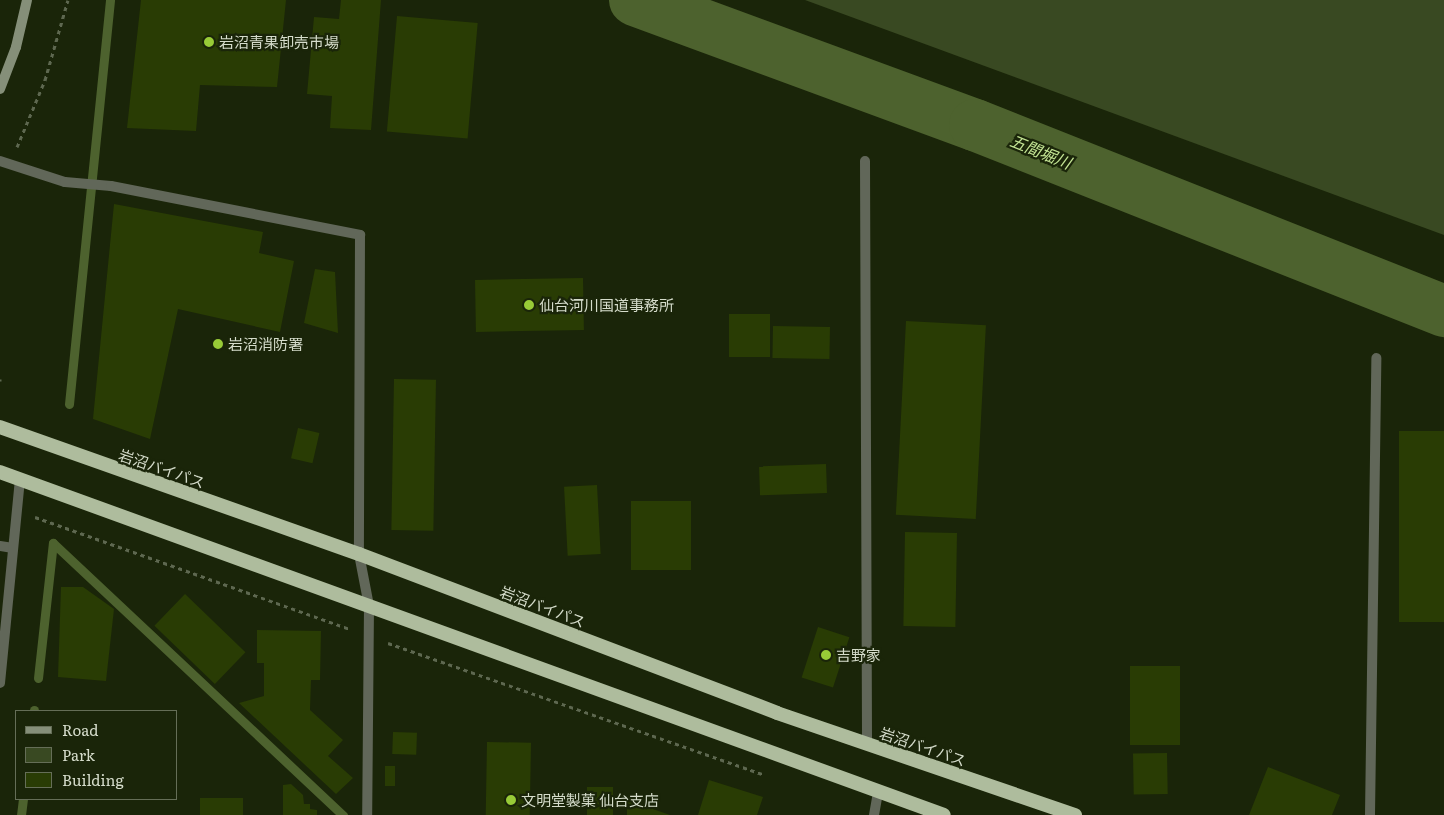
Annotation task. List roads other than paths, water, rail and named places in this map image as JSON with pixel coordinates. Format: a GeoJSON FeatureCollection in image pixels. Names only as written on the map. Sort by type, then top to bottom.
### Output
{"type":"FeatureCollection","features":[{"type":"Feature","properties":{"kind":"highway","name":"岩沼バイパス"},"geometry":{"type":"LineString","coordinates":[[0,427],[358,554],[867,744],[1075,815]]}},
{"type":"Feature","properties":{"kind":"highway"},"geometry":{"type":"LineString","coordinates":[[0,472],[944,815]]}},
{"type":"Feature","properties":{"kind":"main road"},"geometry":{"type":"LineString","coordinates":[[0,89],[16,46],[27,0]]}},
{"type":"Feature","properties":{"kind":"street"},"geometry":{"type":"LineString","coordinates":[[865,161],[867,744]]}},
{"type":"Feature","properties":{"kind":"street"},"geometry":{"type":"LineString","coordinates":[[4,163],[65,182],[111,186],[360,235],[358,554],[369,606],[367,815]]}},
{"type":"Feature","properties":{"kind":"street"},"geometry":{"type":"LineString","coordinates":[[1370,815],[1376,358]]}},
{"type":"Feature","properties":{"kind":"street"},"geometry":{"type":"LineString","coordinates":[[0,683],[20,478]]}},
{"type":"Feature","properties":{"kind":"street"},"geometry":{"type":"LineString","coordinates":[[0,546],[13,548]]}},
{"type":"Feature","properties":{"kind":"street"},"geometry":{"type":"LineString","coordinates":[[874,815],[878,792]]}},
{"type":"Feature","properties":{"kind":"waterway"},"geometry":{"type":"LineString","coordinates":[[69,404],[110,0]]}},
{"type":"Feature","properties":{"kind":"waterway","name":"五間堀川"},"geometry":{"type":"LineString","coordinates":[[635,0],[975,125],[1444,311]]}},
{"type":"Feature","properties":{"kind":"waterway"},"geometry":{"type":"LineString","coordinates":[[53,543],[343,815]]}},
{"type":"Feature","properties":{"kind":"waterway"},"geometry":{"type":"LineString","coordinates":[[38,678],[53,543]]}},
{"type":"Feature","properties":{"kind":"waterway"},"geometry":{"type":"LineString","coordinates":[[21,815],[23,800]]}},
{"type":"Feature","properties":{"kind":"place","name":"岩沼青果卸売市場"},"geometry":{"type":"Point","coordinates":[209,42]}},
{"type":"Feature","properties":{"kind":"place","name":"仙台河川国道事務所"},"geometry":{"type":"Point","coordinates":[529,305]}},
{"type":"Feature","properties":{"kind":"place","name":"岩沼消防署"},"geometry":{"type":"Point","coordinates":[218,344]}},
{"type":"Feature","properties":{"kind":"place","name":"吉野家"},"geometry":{"type":"Point","coordinates":[826,655]}},
{"type":"Feature","properties":{"kind":"place","name":"文明堂製菓 仙台支店"},"geometry":{"type":"Point","coordinates":[511,800]}}]}
